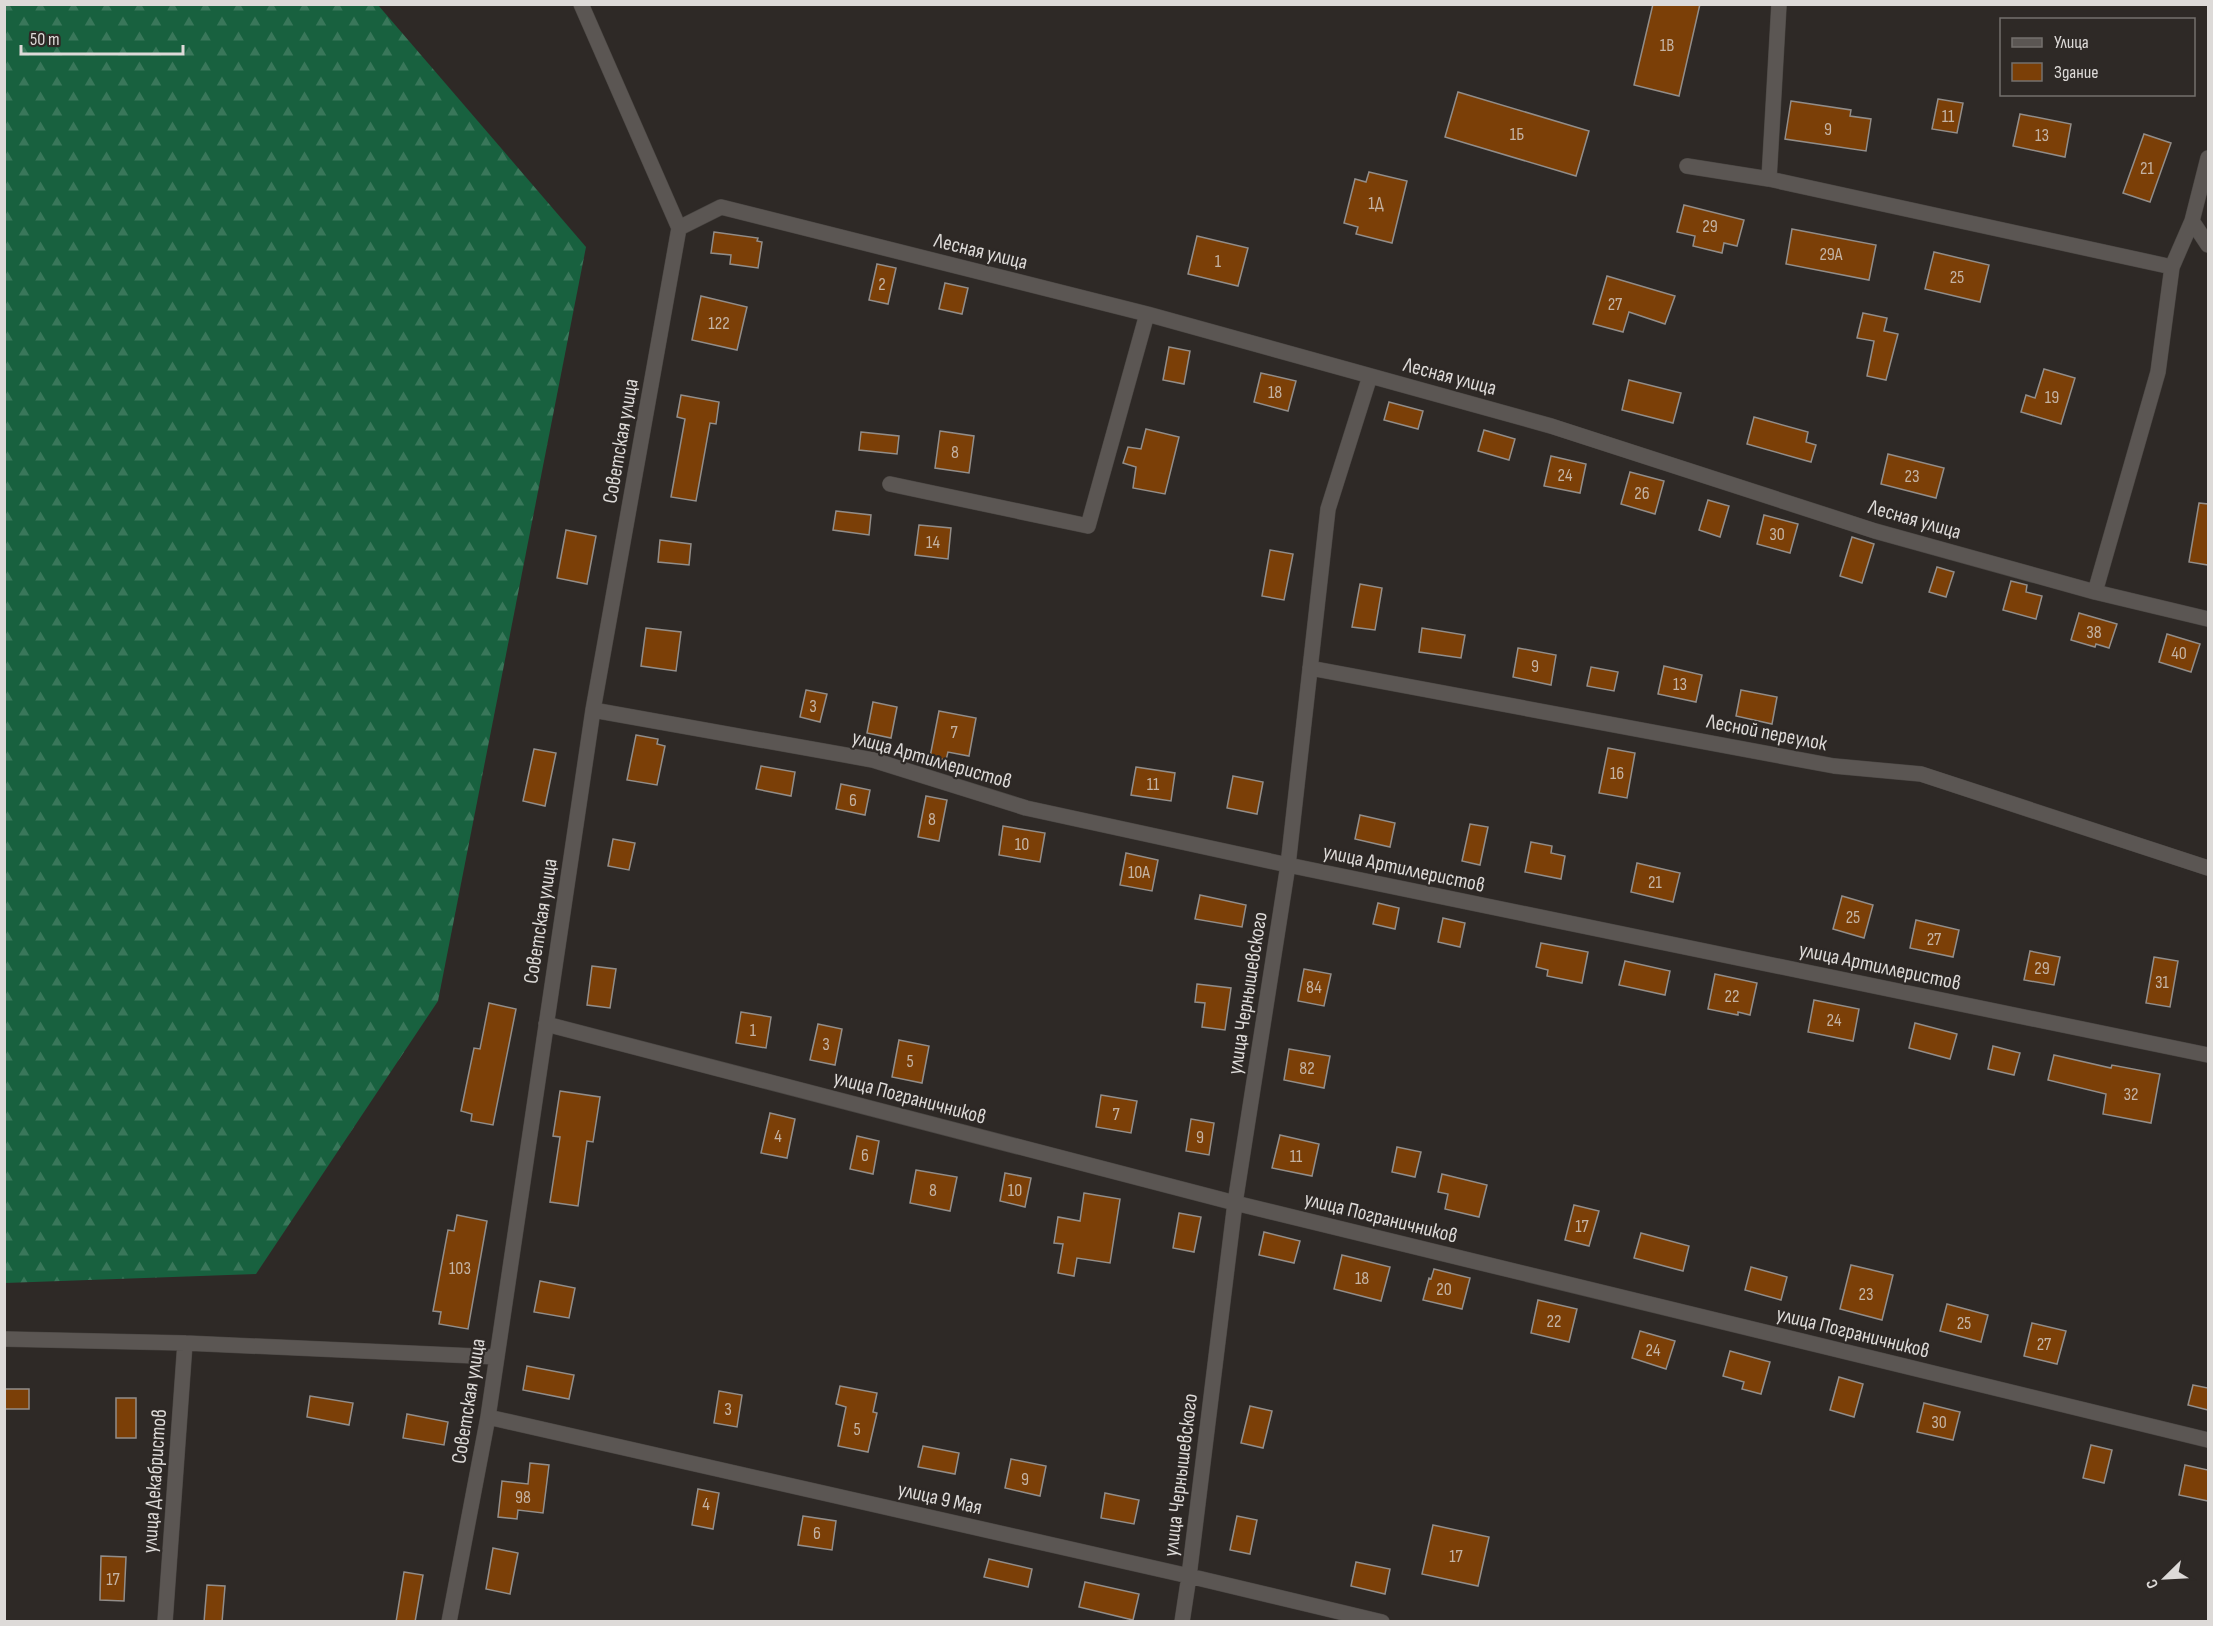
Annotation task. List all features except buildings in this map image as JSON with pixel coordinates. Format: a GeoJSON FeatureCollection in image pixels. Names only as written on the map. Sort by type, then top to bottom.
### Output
{"type":"FeatureCollection","features":[{"type":"Feature","properties":{"kind":"street"},"geometry":{"type":"LineString","coordinates":[[581,4],[679,228]]}},
{"type":"Feature","properties":{"kind":"street"},"geometry":{"type":"LineString","coordinates":[[1769,179],[1779,4]]}},
{"type":"Feature","properties":{"kind":"street"},"geometry":{"type":"LineString","coordinates":[[2095,592],[2158,372],[2172,267],[2192,221],[2208,158]]}},
{"type":"Feature","properties":{"kind":"street"},"geometry":{"type":"LineString","coordinates":[[1687,166],[1769,179],[2172,267]]}},
{"type":"Feature","properties":{"kind":"street","name":"Лесная улица"},"geometry":{"type":"LineString","coordinates":[[679,228],[721,207],[1147,314],[1551,426],[1875,531],[2095,592],[2208,619]]}},
{"type":"Feature","properties":{"kind":"street"},"geometry":{"type":"LineString","coordinates":[[2192,221],[2208,245]]}},
{"type":"Feature","properties":{"kind":"street","name":"Советская улица"},"geometry":{"type":"LineString","coordinates":[[449,1622],[488,1417],[594,710],[679,228]]}},
{"type":"Feature","properties":{"kind":"street"},"geometry":{"type":"LineString","coordinates":[[890,484],[1088,526],[1147,314]]}},
{"type":"Feature","properties":{"kind":"street","name":"улица Чернышевского"},"geometry":{"type":"LineString","coordinates":[[1182,1622],[1190,1576],[1235,1203],[1288,865],[1328,509],[1370,376]]}},
{"type":"Feature","properties":{"kind":"street","name":"Лесной переулок"},"geometry":{"type":"LineString","coordinates":[[1310,669],[1834,766],[1921,774],[2208,868]]}},
{"type":"Feature","properties":{"kind":"street","name":"улица Артиллеристов"},"geometry":{"type":"LineString","coordinates":[[594,710],[873,759],[1026,808],[1288,865],[2208,1055]]}},
{"type":"Feature","properties":{"kind":"street","name":"улица Пограничников"},"geometry":{"type":"LineString","coordinates":[[546,1024],[1235,1203],[2208,1440]]}},
{"type":"Feature","properties":{"kind":"street"},"geometry":{"type":"LineString","coordinates":[[4,1339],[185,1343],[497,1357]]}},
{"type":"Feature","properties":{"kind":"street","name":"улица Декабристов"},"geometry":{"type":"LineString","coordinates":[[165,1622],[185,1343]]}},
{"type":"Feature","properties":{"kind":"street","name":"улица 9 Мая"},"geometry":{"type":"LineString","coordinates":[[488,1417],[1190,1576],[1382,1622]]}},
{"type":"Feature","properties":{"kind":"green space"},"geometry":{"type":"Polygon","coordinates":[[[4,5],[378,5],[586,247],[438,1001],[256,1274],[5,1283],[4,5]]]}}]}
